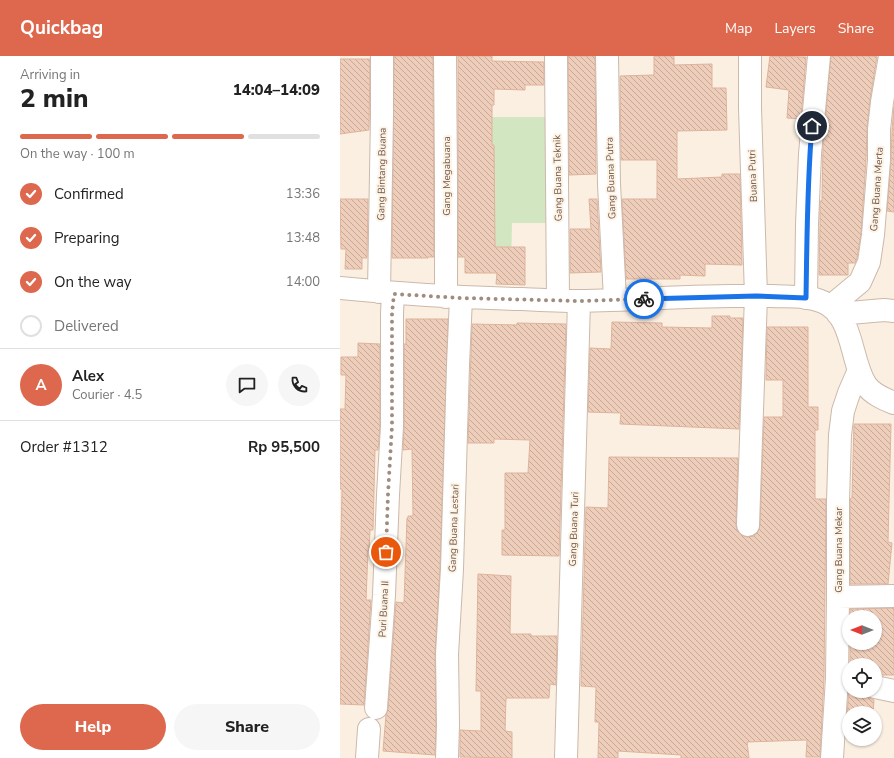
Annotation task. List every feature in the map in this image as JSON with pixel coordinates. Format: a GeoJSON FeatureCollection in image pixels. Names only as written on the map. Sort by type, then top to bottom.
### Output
{"type":"FeatureCollection","features":[{"type":"Feature","properties":{"kind":"street","name":"Gang Bintang Buana"},"geometry":{"type":"LineString","coordinates":[[382,56],[386,293]]}},
{"type":"Feature","properties":{"kind":"street","name":"Gang Megabuana"},"geometry":{"type":"LineString","coordinates":[[445,56],[446,179],[454,297]]}},
{"type":"Feature","properties":{"kind":"street","name":"Gang Buana Teknik"},"geometry":{"type":"LineString","coordinates":[[556,56],[568,300]]}},
{"type":"Feature","properties":{"kind":"street","name":"Gang Buana Putra"},"geometry":{"type":"LineString","coordinates":[[607,56],[609,184],[615,299]]}},
{"type":"Feature","properties":{"kind":"street","name":"Buana Putri"},"geometry":{"type":"LineString","coordinates":[[748,525],[756,296],[750,108],[750,56]]}},
{"type":"Feature","properties":{"kind":"street"},"geometry":{"type":"LineString","coordinates":[[806,298],[810,154],[818,56]]}},
{"type":"Feature","properties":{"kind":"street","name":"Gang Buana Merta"},"geometry":{"type":"LineString","coordinates":[[834,310],[860,282],[869,262],[887,162],[879,129],[890,56]]}},
{"type":"Feature","properties":{"kind":"street"},"geometry":{"type":"LineString","coordinates":[[340,288],[386,293],[454,297],[568,300],[756,296],[806,298],[823,302],[834,310],[846,327],[859,370],[866,386],[879,397],[894,403]]}},
{"type":"Feature","properties":{"kind":"street","name":"Puri Buana II"},"geometry":{"type":"LineString","coordinates":[[376,708],[384,595],[392,426],[392,313],[386,293]]}},
{"type":"Feature","properties":{"kind":"street","name":"Gang Buana Lestari"},"geometry":{"type":"LineString","coordinates":[[447,758],[447,654],[452,569],[458,365],[454,297]]}},
{"type":"Feature","properties":{"kind":"street","name":"Gang Buana Turi"},"geometry":{"type":"LineString","coordinates":[[566,758],[568,300]]}},
{"type":"Feature","properties":{"kind":"street"},"geometry":{"type":"LineString","coordinates":[[834,310],[894,311]]}},
{"type":"Feature","properties":{"kind":"street","name":"Gang Buana Mekar"},"geometry":{"type":"LineString","coordinates":[[842,663],[838,597],[840,434],[843,411],[859,370]]}},
{"type":"Feature","properties":{"kind":"street"},"geometry":{"type":"LineString","coordinates":[[838,597],[894,596]]}},
{"type":"Feature","properties":{"kind":"street","name":"Gang Buana Mekar"},"geometry":{"type":"LineString","coordinates":[[832,758],[842,687]]}},
{"type":"Feature","properties":{"kind":"street"},"geometry":{"type":"LineString","coordinates":[[882,688],[894,691]]}},
{"type":"Feature","properties":{"kind":"street"},"geometry":{"type":"LineString","coordinates":[[367,758],[369,729]]}},
{"type":"Feature","properties":{"kind":"green space"},"geometry":{"type":"Polygon","coordinates":[[[486,117],[549,117],[551,223],[512,223],[511,271],[483,271],[480,221],[444,220],[443,200],[486,200],[486,117]]]}},
{"type":"Feature","properties":{"kind":"building"},"geometry":{"type":"Polygon","coordinates":[[[394,56],[433,56],[434,257],[392,258],[394,56]]]}},
{"type":"Feature","properties":{"kind":"building"},"geometry":{"type":"Polygon","coordinates":[[[458,56],[492,56],[492,61],[544,62],[544,85],[525,85],[525,90],[494,89],[494,105],[492,105],[495,247],[525,247],[525,285],[496,284],[497,273],[465,273],[465,257],[458,257],[458,56]]]}},
{"type":"Feature","properties":{"kind":"building"},"geometry":{"type":"Polygon","coordinates":[[[568,56],[595,56],[596,174],[569,175],[568,56]]]}},
{"type":"Feature","properties":{"kind":"building"},"geometry":{"type":"Polygon","coordinates":[[[654,56],[674,56],[674,65],[712,64],[712,88],[726,88],[727,130],[677,131],[677,179],[722,177],[722,174],[740,174],[742,265],[705,264],[705,276],[680,275],[680,279],[626,279],[622,199],[657,199],[657,160],[621,160],[620,76],[654,75],[654,56]]]}},
{"type":"Feature","properties":{"kind":"building"},"geometry":{"type":"Polygon","coordinates":[[[770,56],[806,57],[801,119],[787,118],[789,90],[766,87],[770,56]]]}},
{"type":"Feature","properties":{"kind":"building"},"geometry":{"type":"Polygon","coordinates":[[[831,56],[877,56],[867,128],[861,234],[855,263],[848,263],[848,275],[819,275],[820,201],[822,201],[823,144],[831,56]]]}},
{"type":"Feature","properties":{"kind":"building"},"geometry":{"type":"Polygon","coordinates":[[[340,59],[370,59],[369,130],[340,134],[340,59]]]}},
{"type":"Feature","properties":{"kind":"building"},"geometry":{"type":"Polygon","coordinates":[[[894,107],[894,212],[887,211],[894,107]]]}},
{"type":"Feature","properties":{"kind":"building"},"geometry":{"type":"Polygon","coordinates":[[[340,199],[368,199],[367,258],[362,258],[362,269],[345,269],[346,249],[341,249],[340,199]]]}},
{"type":"Feature","properties":{"kind":"building"},"geometry":{"type":"Polygon","coordinates":[[[589,199],[597,199],[601,272],[570,273],[570,229],[591,229],[589,199]]]}},
{"type":"Feature","properties":{"kind":"building"},"geometry":{"type":"Polygon","coordinates":[[[712,316],[743,318],[739,429],[620,424],[621,413],[588,412],[590,348],[611,349],[612,322],[662,323],[662,327],[712,328],[712,316]]]}},
{"type":"Feature","properties":{"kind":"building"},"geometry":{"type":"Polygon","coordinates":[[[406,319],[448,319],[440,568],[435,653],[435,755],[383,751],[386,715],[388,709],[396,602],[404,603],[407,518],[408,516],[413,516],[412,449],[403,450],[404,344],[406,344],[406,319]]]}},
{"type":"Feature","properties":{"kind":"building"},"geometry":{"type":"Polygon","coordinates":[[[517,323],[566,324],[559,556],[502,555],[502,530],[505,530],[505,473],[528,473],[530,440],[494,439],[494,443],[468,443],[472,324],[517,325],[517,323]]]}},
{"type":"Feature","properties":{"kind":"building"},"geometry":{"type":"Polygon","coordinates":[[[767,327],[808,327],[808,407],[818,407],[818,430],[815,430],[815,499],[826,499],[824,678],[820,757],[806,757],[807,740],[747,742],[749,758],[681,758],[681,755],[618,751],[618,758],[598,758],[599,722],[595,722],[596,687],[581,686],[586,507],[608,508],[609,457],[738,458],[737,530],[741,535],[747,537],[754,536],[758,532],[760,525],[764,417],[783,417],[783,380],[766,380],[767,327]]]}},
{"type":"Feature","properties":{"kind":"building"},"geometry":{"type":"Polygon","coordinates":[[[358,343],[380,344],[380,426],[378,450],[375,450],[373,530],[370,530],[368,550],[366,600],[371,600],[364,705],[340,704],[340,539],[342,489],[340,489],[340,409],[345,409],[346,375],[341,375],[341,357],[358,357],[358,343]]]}},
{"type":"Feature","properties":{"kind":"building"},"geometry":{"type":"Polygon","coordinates":[[[854,424],[891,424],[888,542],[892,543],[888,584],[850,584],[850,501],[852,498],[854,424]]]}},
{"type":"Feature","properties":{"kind":"building"},"geometry":{"type":"Polygon","coordinates":[[[478,574],[511,576],[510,634],[557,636],[556,685],[550,684],[549,698],[506,698],[505,731],[512,732],[512,758],[460,757],[460,730],[481,731],[481,691],[476,691],[478,574]]]}},
{"type":"Feature","properties":{"kind":"building"},"geometry":{"type":"Polygon","coordinates":[[[894,608],[894,675],[882,675],[882,658],[850,658],[850,650],[882,650],[882,610],[850,609],[894,608]]]}},
{"type":"Feature","properties":{"kind":"building"},"geometry":{"type":"Polygon","coordinates":[[[848,698],[869,698],[874,700],[874,706],[848,706],[848,698]]]}},
{"type":"Feature","properties":{"kind":"way so far"},"geometry":{"type":"LineString","coordinates":[[386,552],[392,426],[392,313],[394,294],[461,298],[579,301],[644,299]]}},
{"type":"Feature","properties":{"kind":"route"},"geometry":{"type":"LineString","coordinates":[[644,299],[756,296],[806,298],[807,224],[812,126]]}}]}
